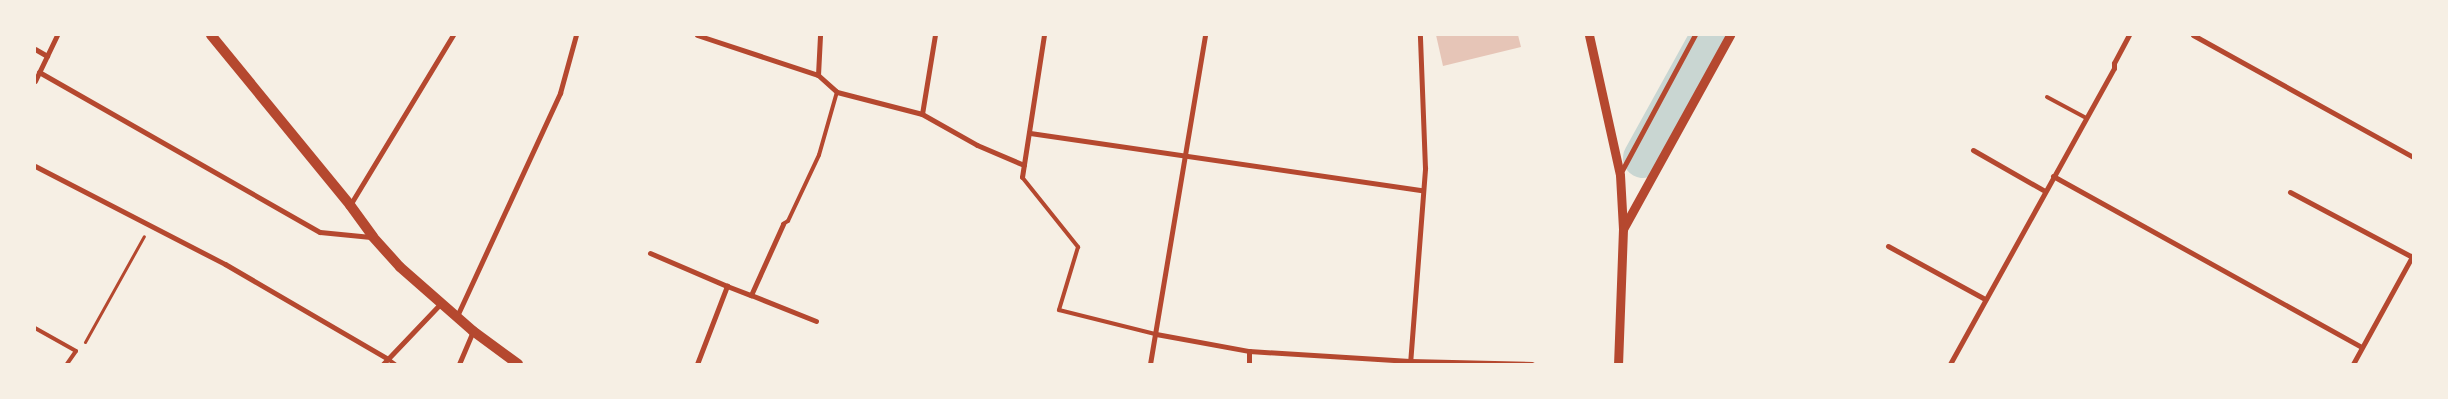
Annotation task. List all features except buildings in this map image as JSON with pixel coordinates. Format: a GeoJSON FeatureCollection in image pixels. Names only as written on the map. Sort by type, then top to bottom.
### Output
{"type":"FeatureCollection","features":[{"type":"Feature","properties":{"kind":"main road"},"geometry":{"type":"LineString","coordinates":[[211,35],[350,204],[373,237],[400,267],[473,331],[518,364]]}},
{"type":"Feature","properties":{"kind":"street"},"geometry":{"type":"LineString","coordinates":[[35,81],[58,35]]}},
{"type":"Feature","properties":{"kind":"street"},"geometry":{"type":"LineString","coordinates":[[350,204],[453,35]]}},
{"type":"Feature","properties":{"kind":"street"},"geometry":{"type":"LineString","coordinates":[[457,316],[560,93],[576,35]]}},
{"type":"Feature","properties":{"kind":"street"},"geometry":{"type":"LineString","coordinates":[[697,35],[818,75],[837,92],[922,114],[977,145],[1024,165]]}},
{"type":"Feature","properties":{"kind":"street"},"geometry":{"type":"LineString","coordinates":[[818,75],[820,35]]}},
{"type":"Feature","properties":{"kind":"street"},"geometry":{"type":"LineString","coordinates":[[922,114],[935,35]]}},
{"type":"Feature","properties":{"kind":"street"},"geometry":{"type":"LineString","coordinates":[[1022,177],[1044,35]]}},
{"type":"Feature","properties":{"kind":"street"},"geometry":{"type":"LineString","coordinates":[[1150,364],[1204,35]]}},
{"type":"Feature","properties":{"kind":"street"},"geometry":{"type":"LineString","coordinates":[[1410,362],[1425,168],[1420,35]]}},
{"type":"Feature","properties":{"kind":"street"},"geometry":{"type":"LineString","coordinates":[[1589,35],[1620,174],[1623,229],[1618,364]]}},
{"type":"Feature","properties":{"kind":"street"},"geometry":{"type":"LineString","coordinates":[[1620,174],[1695,35]]}},
{"type":"Feature","properties":{"kind":"street"},"geometry":{"type":"LineString","coordinates":[[1623,229],[1730,35]]}},
{"type":"Feature","properties":{"kind":"street"},"geometry":{"type":"LineString","coordinates":[[1950,364],[2114,68],[2114,63],[2129,35]]}},
{"type":"Feature","properties":{"kind":"street"},"geometry":{"type":"LineString","coordinates":[[2192,35],[2413,157]]}},
{"type":"Feature","properties":{"kind":"street"},"geometry":{"type":"LineString","coordinates":[[35,49],[47,56]]}},
{"type":"Feature","properties":{"kind":"street"},"geometry":{"type":"LineString","coordinates":[[39,72],[320,232],[373,237]]}},
{"type":"Feature","properties":{"kind":"street"},"geometry":{"type":"LineString","coordinates":[[1030,133],[1422,190]]}},
{"type":"Feature","properties":{"kind":"street"},"geometry":{"type":"LineString","coordinates":[[1973,150],[2045,191]]}},
{"type":"Feature","properties":{"kind":"street"},"geometry":{"type":"LineString","coordinates":[[35,166],[225,264],[385,362],[442,302]]}},
{"type":"Feature","properties":{"kind":"street"},"geometry":{"type":"LineString","coordinates":[[2053,176],[2362,347]]}},
{"type":"Feature","properties":{"kind":"street"},"geometry":{"type":"LineString","coordinates":[[2290,192],[2412,256],[2353,364]]}},
{"type":"Feature","properties":{"kind":"street"},"geometry":{"type":"LineString","coordinates":[[751,295],[783,224]]}},
{"type":"Feature","properties":{"kind":"street"},"geometry":{"type":"LineString","coordinates":[[1888,246],[1985,299]]}},
{"type":"Feature","properties":{"kind":"street"},"geometry":{"type":"LineString","coordinates":[[650,253],[816,321]]}},
{"type":"Feature","properties":{"kind":"street"},"geometry":{"type":"LineString","coordinates":[[697,364],[727,286]]}},
{"type":"Feature","properties":{"kind":"street"},"geometry":{"type":"LineString","coordinates":[[459,364],[473,331]]}},
{"type":"Feature","properties":{"kind":"street"},"geometry":{"type":"LineString","coordinates":[[1156,334],[1249,351],[1410,362],[1532,364]]}},
{"type":"Feature","properties":{"kind":"street"},"geometry":{"type":"LineString","coordinates":[[1249,351],[1249,364]]}},
{"type":"Feature","properties":{"kind":"lane"},"geometry":{"type":"LineString","coordinates":[[783,224],[788,221],[819,155],[837,92]]}},
{"type":"Feature","properties":{"kind":"lane"},"geometry":{"type":"LineString","coordinates":[[2047,98],[2086,118]]}},
{"type":"Feature","properties":{"kind":"lane"},"geometry":{"type":"LineString","coordinates":[[1022,177],[1078,247],[1059,310],[1156,334]]}},
{"type":"Feature","properties":{"kind":"lane"},"geometry":{"type":"LineString","coordinates":[[35,328],[76,351],[67,364]]}},
{"type":"Feature","properties":{"kind":"lane"},"geometry":{"type":"LineString","coordinates":[[385,362],[396,364]]}},
{"type":"Feature","properties":{"kind":"path"},"geometry":{"type":"LineString","coordinates":[[76,351],[83,345],[150,226]]}},
{"type":"Feature","properties":{"kind":"waterway"},"geometry":{"type":"LineString","coordinates":[[1643,158],[1711,35]]}}]}
